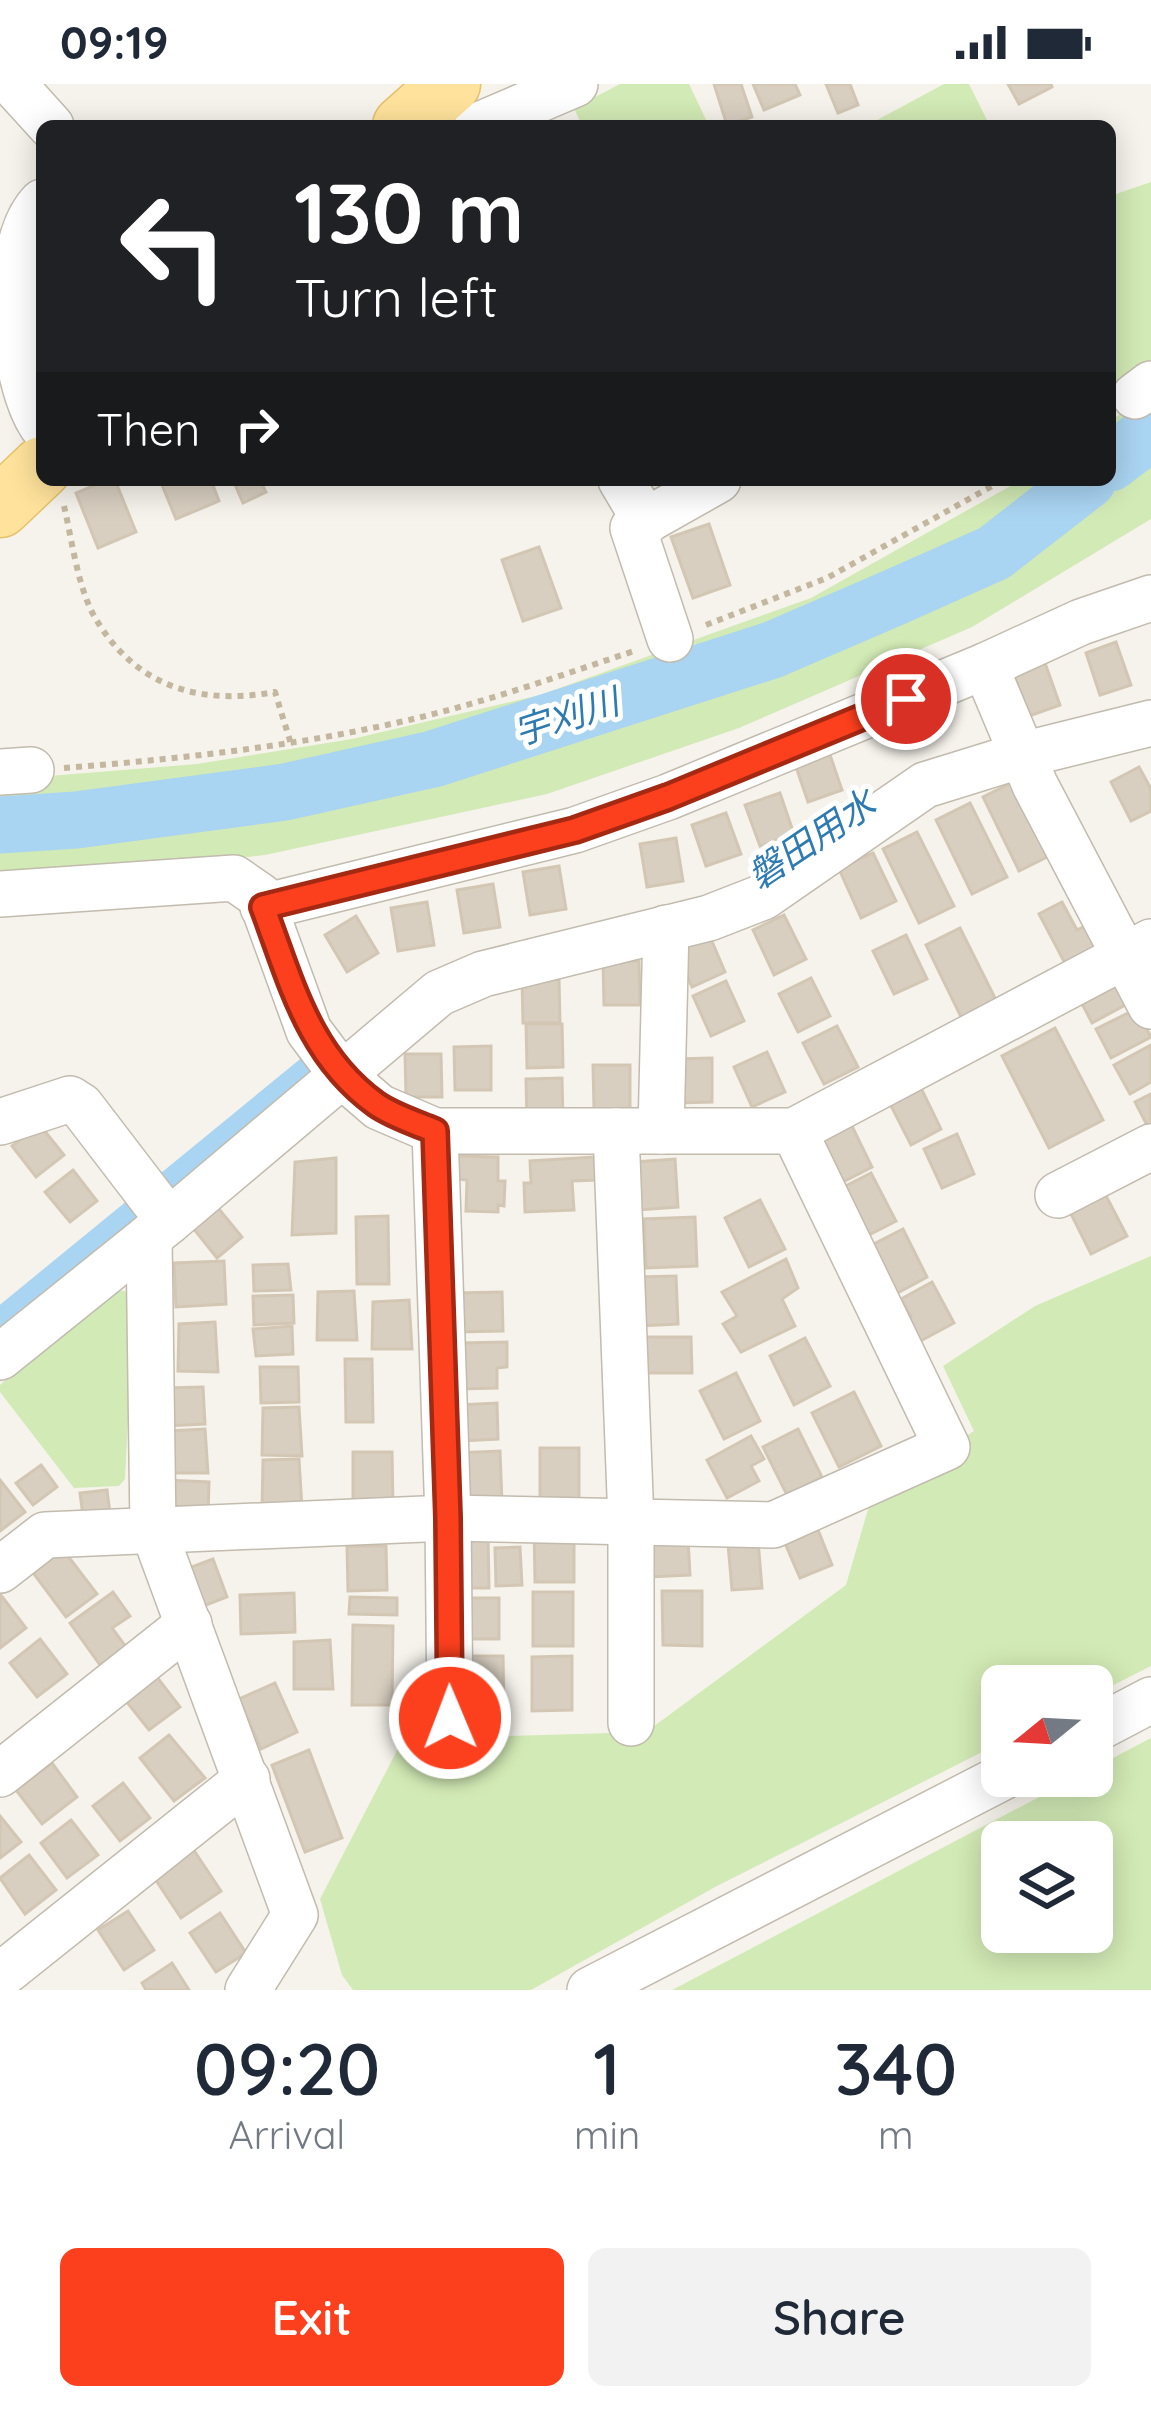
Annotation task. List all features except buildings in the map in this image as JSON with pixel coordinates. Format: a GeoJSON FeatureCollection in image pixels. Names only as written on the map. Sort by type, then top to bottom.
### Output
{"type":"FeatureCollection","features":[{"type":"Feature","properties":{"kind":"main road"},"geometry":{"type":"LineString","coordinates":[[410,120],[451,84]]}},
{"type":"Feature","properties":{"kind":"main road"},"geometry":{"type":"LineString","coordinates":[[0,507],[37,486]]}},
{"type":"Feature","properties":{"kind":"street"},"geometry":{"type":"LineString","coordinates":[[13,84],[46,120]]}},
{"type":"Feature","properties":{"kind":"street"},"geometry":{"type":"LineString","coordinates":[[451,84],[471,120]]}},
{"type":"Feature","properties":{"kind":"street"},"geometry":{"type":"LineString","coordinates":[[488,120],[575,84]]}},
{"type":"Feature","properties":{"kind":"street"},"geometry":{"type":"LineString","coordinates":[[36,208],[19,243],[13,337],[36,408]]}},
{"type":"Feature","properties":{"kind":"street"},"geometry":{"type":"LineString","coordinates":[[625,486],[646,522]]}},
{"type":"Feature","properties":{"kind":"street"},"geometry":{"type":"LineString","coordinates":[[670,639],[633,528],[708,486]]}},
{"type":"Feature","properties":{"kind":"street"},"geometry":{"type":"LineString","coordinates":[[263,907],[575,830],[668,797],[985,667],[1081,622],[1151,598]]}},
{"type":"Feature","properties":{"kind":"street"},"geometry":{"type":"LineString","coordinates":[[985,667],[1022,754],[1138,949],[1151,1006]]}},
{"type":"Feature","properties":{"kind":"street"},"geometry":{"type":"LineString","coordinates":[[0,1357],[156,1215],[342,1075],[439,993],[484,974],[710,918],[763,897],[925,785],[1022,754],[1151,723]]}},
{"type":"Feature","properties":{"kind":"street"},"geometry":{"type":"LineString","coordinates":[[0,894],[234,878],[260,896],[309,1031],[342,1075],[379,1107],[435,1131],[794,1131],[1138,949]]}},
{"type":"Feature","properties":{"kind":"street"},"geometry":{"type":"LineString","coordinates":[[661,1131],[666,928]]}},
{"type":"Feature","properties":{"kind":"street"},"geometry":{"type":"LineString","coordinates":[[0,1122],[70,1099],[81,1106],[156,1215],[153,1529],[295,1916],[248,1990]]}},
{"type":"Feature","properties":{"kind":"street"},"geometry":{"type":"LineString","coordinates":[[435,1131],[450,1718]]}},
{"type":"Feature","properties":{"kind":"street"},"geometry":{"type":"LineString","coordinates":[[616,1131],[631,1522],[631,1723]]}},
{"type":"Feature","properties":{"kind":"street"},"geometry":{"type":"LineString","coordinates":[[0,1570],[45,1535],[448,1518],[773,1525],[947,1447],[794,1131]]}},
{"type":"Feature","properties":{"kind":"street"},"geometry":{"type":"LineString","coordinates":[[1058,1195],[1151,1147]]}},
{"type":"Feature","properties":{"kind":"street"},"geometry":{"type":"LineString","coordinates":[[0,1774],[189,1624]]}},
{"type":"Feature","properties":{"kind":"street"},"geometry":{"type":"LineString","coordinates":[[1113,1720],[1151,1700]]}},
{"type":"Feature","properties":{"kind":"street"},"geometry":{"type":"LineString","coordinates":[[0,1976],[247,1779]]}},
{"type":"Feature","properties":{"kind":"street"},"geometry":{"type":"LineString","coordinates":[[590,1990],[981,1788]]}},
{"type":"Feature","properties":{"kind":"path"},"geometry":{"type":"LineString","coordinates":[[53,486],[93,614],[134,666],[190,695],[244,697],[275,692],[291,744]]}},
{"type":"Feature","properties":{"kind":"path"},"geometry":{"type":"LineString","coordinates":[[15,771],[198,758],[291,744],[466,706],[670,639],[827,578],[992,486]]}},
{"type":"Feature","properties":{"kind":"green space"},"geometry":{"type":"Polygon","coordinates":[[[620,84],[689,84],[706,120],[579,120],[574,108],[620,84]]]}},
{"type":"Feature","properties":{"kind":"green space"},"geometry":{"type":"Polygon","coordinates":[[[944,84],[969,84],[987,120],[877,120],[944,84]]]}},
{"type":"Feature","properties":{"kind":"green space"},"geometry":{"type":"Polygon","coordinates":[[[1151,182],[1151,364],[1116,385],[1116,194],[1151,182]]]}},
{"type":"Feature","properties":{"kind":"green space"},"geometry":{"type":"Polygon","coordinates":[[[1151,394],[1151,519],[972,627],[739,728],[547,794],[265,855],[0,886],[0,780],[197,764],[352,739],[540,695],[811,598],[1010,486],[1116,486],[1116,417],[1151,394]]]}},
{"type":"Feature","properties":{"kind":"green space"},"geometry":{"type":"Polygon","coordinates":[[[1151,1256],[1151,1666],[1113,1685],[1113,1665],[981,1665],[981,1753],[717,1886],[531,1990],[353,1990],[342,1975],[320,1899],[403,1739],[646,1732],[846,1585],[871,1499],[974,1431],[943,1366],[1035,1306],[1151,1256]]]}},
{"type":"Feature","properties":{"kind":"green space"},"geometry":{"type":"Polygon","coordinates":[[[113,1289],[134,1293],[125,1479],[119,1486],[74,1488],[0,1392],[0,1385],[113,1289]]]}},
{"type":"Feature","properties":{"kind":"green space"},"geometry":{"type":"Polygon","coordinates":[[[1151,1738],[1151,1990],[672,1990],[981,1828],[981,1953],[1113,1953],[1113,1821],[993,1821],[1039,1797],[1113,1797],[1113,1758],[1151,1738]]]}},
{"type":"Feature","properties":{"kind":"waterway","name":"宇刈川"},"geometry":{"type":"LineString","coordinates":[[1116,458],[1151,432]]}},
{"type":"Feature","properties":{"kind":"waterway","name":"宇刈川"},"geometry":{"type":"LineString","coordinates":[[0,825],[76,820],[285,792],[433,759],[772,650],[994,553],[1080,486]]}},
{"type":"Feature","properties":{"kind":"waterway","name":"磐田用水"},"geometry":{"type":"LineString","coordinates":[[0,1326],[314,1069]]}},
{"type":"Feature","properties":{"kind":"route"},"geometry":{"type":"LineString","coordinates":[[450,1718],[435,1131],[379,1107],[342,1075],[309,1031],[263,907],[575,830],[906,699]]}}]}
